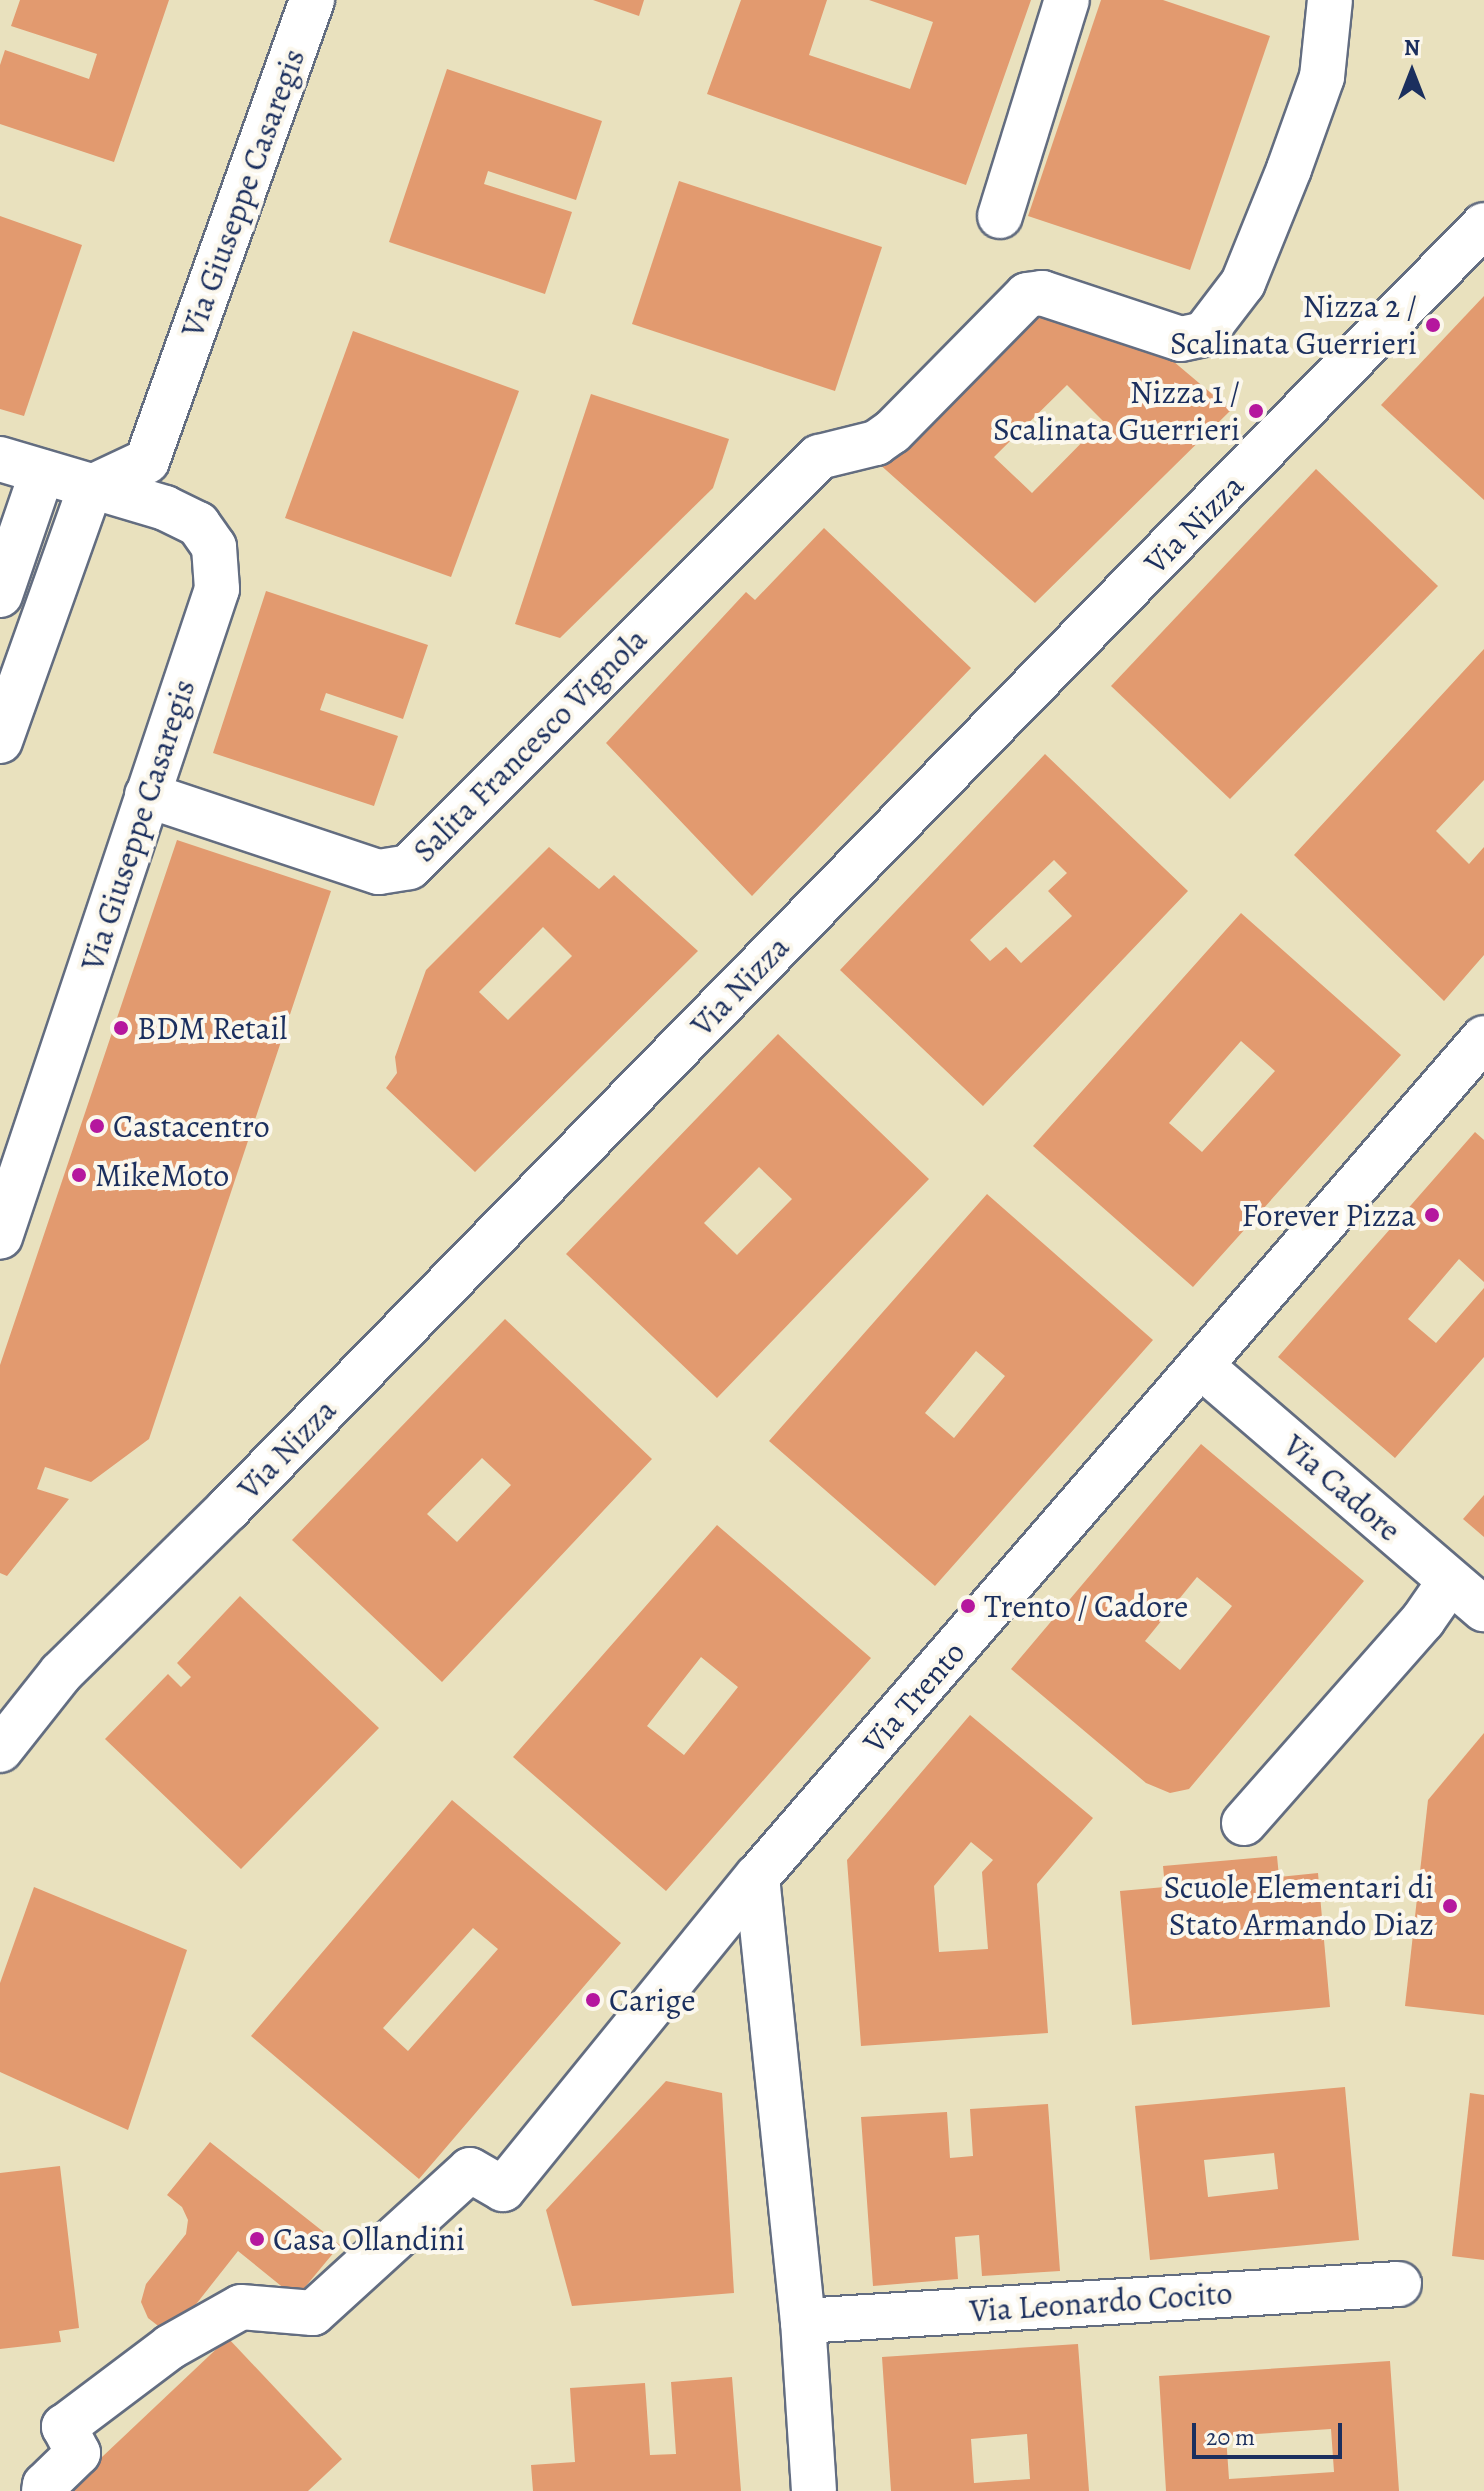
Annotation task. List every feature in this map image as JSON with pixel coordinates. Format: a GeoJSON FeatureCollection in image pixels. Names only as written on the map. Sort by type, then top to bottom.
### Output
{"type":"FeatureCollection","features":[{"type":"Feature","properties":{"kind":"street","name":"Via Giuseppe Casaregis"},"geometry":{"type":"LineString","coordinates":[[90,488],[147,461],[312,0]]}},
{"type":"Feature","properties":{"kind":"street"},"geometry":{"type":"LineString","coordinates":[[1000,216],[1067,0]]}},
{"type":"Feature","properties":{"kind":"street","name":"Salita Francesco Vignola"},"geometry":{"type":"LineString","coordinates":[[147,795],[379,872],[409,867],[819,457],[856,449],[892,432],[1027,295],[1042,293],[1181,339],[1204,334],[1243,283],[1285,182],[1322,77],[1330,0]]}},
{"type":"Feature","properties":{"kind":"street","name":"Via Nizza"},"geometry":{"type":"LineString","coordinates":[[0,1750],[61,1673],[228,1509],[1484,225]]}},
{"type":"Feature","properties":{"kind":"street"},"geometry":{"type":"LineString","coordinates":[[0,459],[90,488],[0,741]]}},
{"type":"Feature","properties":{"kind":"street"},"geometry":{"type":"LineString","coordinates":[[0,595],[42,472]]}},
{"type":"Feature","properties":{"kind":"street","name":"Via Giuseppe Casaregis"},"geometry":{"type":"LineString","coordinates":[[0,1237],[217,589],[214,547],[198,524],[165,508],[90,488]]}},
{"type":"Feature","properties":{"kind":"street","name":"Via Trento"},"geometry":{"type":"LineString","coordinates":[[44,2491],[45,2485],[78,2453],[64,2427],[170,2347],[241,2307],[313,2313],[470,2170],[503,2189],[757,1877],[1484,1038]]}},
{"type":"Feature","properties":{"kind":"street","name":"Via Cadore"},"geometry":{"type":"LineString","coordinates":[[1201,1366],[1484,1609]]}},
{"type":"Feature","properties":{"kind":"street"},"geometry":{"type":"LineString","coordinates":[[1244,1823],[1423,1620],[1450,1581]]}},
{"type":"Feature","properties":{"kind":"street"},"geometry":{"type":"LineString","coordinates":[[757,1877],[803,2321],[814,2491]]}},
{"type":"Feature","properties":{"kind":"street","name":"Via Leonardo Cocito"},"geometry":{"type":"LineString","coordinates":[[803,2321],[1399,2284]]}},
{"type":"Feature","properties":{"kind":"building"},"geometry":{"type":"Polygon","coordinates":[[[20,0],[169,0],[114,162],[0,124],[0,65],[5,50],[89,79],[97,54],[11,26],[20,0]]]}},
{"type":"Feature","properties":{"kind":"building"},"geometry":{"type":"Polygon","coordinates":[[[593,0],[644,0],[639,16],[593,0]]]}},
{"type":"Feature","properties":{"kind":"building"},"geometry":{"type":"Polygon","coordinates":[[[741,0],[827,0],[809,55],[910,89],[933,22],[869,0],[1031,0],[966,185],[707,94],[741,0]]]}},
{"type":"Feature","properties":{"kind":"building"},"geometry":{"type":"Polygon","coordinates":[[[1101,0],[1163,0],[1270,36],[1190,270],[1028,216],[1101,0]]]}},
{"type":"Feature","properties":{"kind":"building"},"geometry":{"type":"Polygon","coordinates":[[[447,69],[602,121],[576,200],[488,171],[484,184],[572,212],[545,294],[389,242],[447,69]]]}},
{"type":"Feature","properties":{"kind":"building"},"geometry":{"type":"Polygon","coordinates":[[[679,181],[882,247],[835,391],[632,324],[679,181]]]}},
{"type":"Feature","properties":{"kind":"building"},"geometry":{"type":"Polygon","coordinates":[[[0,216],[82,245],[24,416],[0,409],[0,216]]]}},
{"type":"Feature","properties":{"kind":"building"},"geometry":{"type":"Polygon","coordinates":[[[1484,296],[1484,500],[1381,405],[1484,296]]]}},
{"type":"Feature","properties":{"kind":"building"},"geometry":{"type":"Polygon","coordinates":[[[1031,302],[1141,334],[1231,410],[1035,603],[877,462],[1031,302]],[[1067,385],[994,457],[1032,493],[1103,421],[1067,385]]]}},
{"type":"Feature","properties":{"kind":"building"},"geometry":{"type":"Polygon","coordinates":[[[353,331],[519,391],[451,577],[285,518],[353,331]]]}},
{"type":"Feature","properties":{"kind":"building"},"geometry":{"type":"Polygon","coordinates":[[[591,394],[729,439],[713,488],[560,638],[515,624],[591,394]]]}},
{"type":"Feature","properties":{"kind":"building"},"geometry":{"type":"Polygon","coordinates":[[[1316,469],[1438,586],[1230,799],[1111,686],[1316,469]]]}},
{"type":"Feature","properties":{"kind":"building"},"geometry":{"type":"Polygon","coordinates":[[[824,528],[971,668],[752,896],[606,743],[746,592],[755,600],[824,528]]]}},
{"type":"Feature","properties":{"kind":"building"},"geometry":{"type":"Polygon","coordinates":[[[266,591],[428,645],[403,719],[326,693],[320,710],[398,736],[374,806],[213,753],[266,591]]]}},
{"type":"Feature","properties":{"kind":"building"},"geometry":{"type":"Polygon","coordinates":[[[1484,649],[1484,780],[1436,831],[1469,864],[1484,847],[1484,955],[1444,1001],[1294,855],[1484,649]]]}},
{"type":"Feature","properties":{"kind":"building"},"geometry":{"type":"Polygon","coordinates":[[[1045,754],[1188,891],[983,1106],[840,970],[1045,754]],[[1054,860],[970,940],[990,961],[1006,947],[1021,963],[1072,916],[1048,891],[1067,873],[1054,860]]]}},
{"type":"Feature","properties":{"kind":"building"},"geometry":{"type":"Polygon","coordinates":[[[177,840],[331,891],[149,1439],[91,1482],[45,1467],[37,1489],[69,1499],[7,1576],[0,1573],[0,1365],[177,840]]]}},
{"type":"Feature","properties":{"kind":"building"},"geometry":{"type":"Polygon","coordinates":[[[549,847],[599,889],[614,875],[698,951],[475,1172],[386,1088],[397,1073],[395,1057],[426,970],[549,847]],[[543,927],[479,992],[508,1020],[572,956],[543,927]]]}},
{"type":"Feature","properties":{"kind":"building"},"geometry":{"type":"Polygon","coordinates":[[[1241,913],[1401,1055],[1193,1287],[1033,1146],[1241,913]],[[1241,1041],[1169,1123],[1202,1152],[1275,1071],[1241,1041]]]}},
{"type":"Feature","properties":{"kind":"building"},"geometry":{"type":"Polygon","coordinates":[[[778,1034],[929,1179],[717,1398],[566,1254],[778,1034]],[[759,1167],[704,1223],[737,1255],[792,1199],[759,1167]]]}},
{"type":"Feature","properties":{"kind":"building"},"geometry":{"type":"Polygon","coordinates":[[[1475,1132],[1484,1140],[1484,1282],[1459,1259],[1408,1319],[1436,1343],[1484,1288],[1484,1357],[1395,1458],[1278,1357],[1475,1132]]]}},
{"type":"Feature","properties":{"kind":"building"},"geometry":{"type":"Polygon","coordinates":[[[987,1194],[1153,1340],[935,1586],[769,1441],[987,1194]],[[976,1351],[925,1413],[954,1438],[1005,1376],[976,1351]]]}},
{"type":"Feature","properties":{"kind":"building"},"geometry":{"type":"Polygon","coordinates":[[[505,1319],[652,1459],[442,1682],[292,1540],[505,1319]],[[482,1458],[427,1514],[457,1542],[511,1485],[482,1458]]]}},
{"type":"Feature","properties":{"kind":"building"},"geometry":{"type":"Polygon","coordinates":[[[1201,1444],[1364,1581],[1189,1789],[1170,1793],[1146,1783],[1011,1669],[1201,1444]],[[1197,1577],[1145,1641],[1180,1670],[1232,1606],[1197,1577]]]}},
{"type":"Feature","properties":{"kind":"building"},"geometry":{"type":"Polygon","coordinates":[[[1484,1495],[1484,1537],[1463,1519],[1484,1495]]]}},
{"type":"Feature","properties":{"kind":"building"},"geometry":{"type":"Polygon","coordinates":[[[717,1525],[871,1658],[666,1891],[513,1757],[717,1525]],[[701,1657],[647,1726],[684,1755],[738,1687],[701,1657]]]}},
{"type":"Feature","properties":{"kind":"building"},"geometry":{"type":"Polygon","coordinates":[[[240,1596],[379,1728],[241,1869],[105,1739],[168,1674],[181,1687],[191,1677],[177,1663],[240,1596]]]}},
{"type":"Feature","properties":{"kind":"building"},"geometry":{"type":"Polygon","coordinates":[[[970,1715],[1093,1818],[1037,1884],[1048,2033],[861,2046],[847,1860],[970,1715]],[[971,1842],[934,1886],[939,1952],[988,1949],[982,1872],[993,1860],[971,1842]]]}},
{"type":"Feature","properties":{"kind":"building","name":"Scuole Elementari di Stato Armando Diaz"},"geometry":{"type":"Polygon","coordinates":[[[1484,1733],[1484,2015],[1405,2006],[1428,1800],[1484,1733]]]}},
{"type":"Feature","properties":{"kind":"building"},"geometry":{"type":"Polygon","coordinates":[[[452,1800],[621,1943],[419,2179],[251,2036],[452,1800]],[[473,1928],[383,2028],[408,2051],[498,1949],[473,1928]]]}},
{"type":"Feature","properties":{"kind":"building"},"geometry":{"type":"Polygon","coordinates":[[[1277,1856],[1279,1877],[1318,1873],[1330,2007],[1132,2025],[1120,1891],[1165,1887],[1163,1866],[1277,1856]]]}},
{"type":"Feature","properties":{"kind":"building"},"geometry":{"type":"Polygon","coordinates":[[[34,1887],[187,1950],[128,2130],[0,2072],[0,1983],[34,1887]]]}},
{"type":"Feature","properties":{"kind":"building"},"geometry":{"type":"Polygon","coordinates":[[[666,2081],[722,2093],[734,2293],[572,2306],[546,2210],[666,2081]]]}},
{"type":"Feature","properties":{"kind":"building"},"geometry":{"type":"Polygon","coordinates":[[[1345,2087],[1359,2240],[1150,2260],[1135,2106],[1345,2087]],[[1274,2153],[1204,2160],[1208,2197],[1278,2189],[1274,2153]]]}},
{"type":"Feature","properties":{"kind":"building"},"geometry":{"type":"Polygon","coordinates":[[[1470,2093],[1484,2095],[1484,2260],[1452,2256],[1470,2093]]]}},
{"type":"Feature","properties":{"kind":"building"},"geometry":{"type":"Polygon","coordinates":[[[1048,2104],[1060,2271],[982,2276],[979,2235],[955,2237],[958,2279],[873,2286],[861,2117],[947,2112],[950,2158],[973,2156],[970,2109],[1048,2104]]]}},
{"type":"Feature","properties":{"kind":"building","name":"Casa Ollandini"},"geometry":{"type":"Polygon","coordinates":[[[210,2142],[340,2245],[296,2298],[238,2251],[171,2336],[148,2318],[141,2302],[146,2284],[186,2234],[188,2220],[182,2207],[167,2195],[210,2142]]]}},
{"type":"Feature","properties":{"kind":"building"},"geometry":{"type":"Polygon","coordinates":[[[60,2166],[79,2328],[59,2331],[61,2342],[0,2349],[0,2173],[60,2166]]]}},
{"type":"Feature","properties":{"kind":"building"},"geometry":{"type":"Polygon","coordinates":[[[228,2338],[342,2459],[308,2491],[66,2491],[228,2338]]]}},
{"type":"Feature","properties":{"kind":"building"},"geometry":{"type":"Polygon","coordinates":[[[1078,2344],[1089,2491],[891,2491],[882,2357],[1078,2344]],[[1027,2434],[971,2439],[974,2483],[1030,2479],[1027,2434]]]}},
{"type":"Feature","properties":{"kind":"building"},"geometry":{"type":"Polygon","coordinates":[[[1390,2361],[1399,2491],[1166,2491],[1159,2376],[1390,2361]],[[1331,2429],[1226,2436],[1229,2479],[1334,2472],[1331,2429]]]}},
{"type":"Feature","properties":{"kind":"building"},"geometry":{"type":"Polygon","coordinates":[[[732,2377],[741,2491],[533,2491],[531,2465],[575,2462],[570,2388],[645,2383],[650,2455],[676,2454],[671,2382],[732,2377]]]}},
{"type":"Feature","properties":{"kind":"place","name":"Nizza 2 / Scalinata Guerrieri"},"geometry":{"type":"Point","coordinates":[1433,325]}},
{"type":"Feature","properties":{"kind":"place","name":"Nizza 1 / Scalinata Guerrieri"},"geometry":{"type":"Point","coordinates":[1256,411]}},
{"type":"Feature","properties":{"kind":"place","name":"BDM Retail"},"geometry":{"type":"Point","coordinates":[121,1028]}},
{"type":"Feature","properties":{"kind":"place","name":"Castacentro"},"geometry":{"type":"Point","coordinates":[97,1126]}},
{"type":"Feature","properties":{"kind":"place","name":"MikeMoto"},"geometry":{"type":"Point","coordinates":[79,1175]}},
{"type":"Feature","properties":{"kind":"place","name":"Forever Pizza"},"geometry":{"type":"Point","coordinates":[1432,1215]}},
{"type":"Feature","properties":{"kind":"place","name":"Trento / Cadore"},"geometry":{"type":"Point","coordinates":[968,1606]}},
{"type":"Feature","properties":{"kind":"place","name":"Scuole Elementari di Stato Armando Diaz"},"geometry":{"type":"Point","coordinates":[1450,1906]}},
{"type":"Feature","properties":{"kind":"place","name":"Carige"},"geometry":{"type":"Point","coordinates":[593,2000]}},
{"type":"Feature","properties":{"kind":"place","name":"Casa Ollandini"},"geometry":{"type":"Point","coordinates":[257,2239]}}]}
